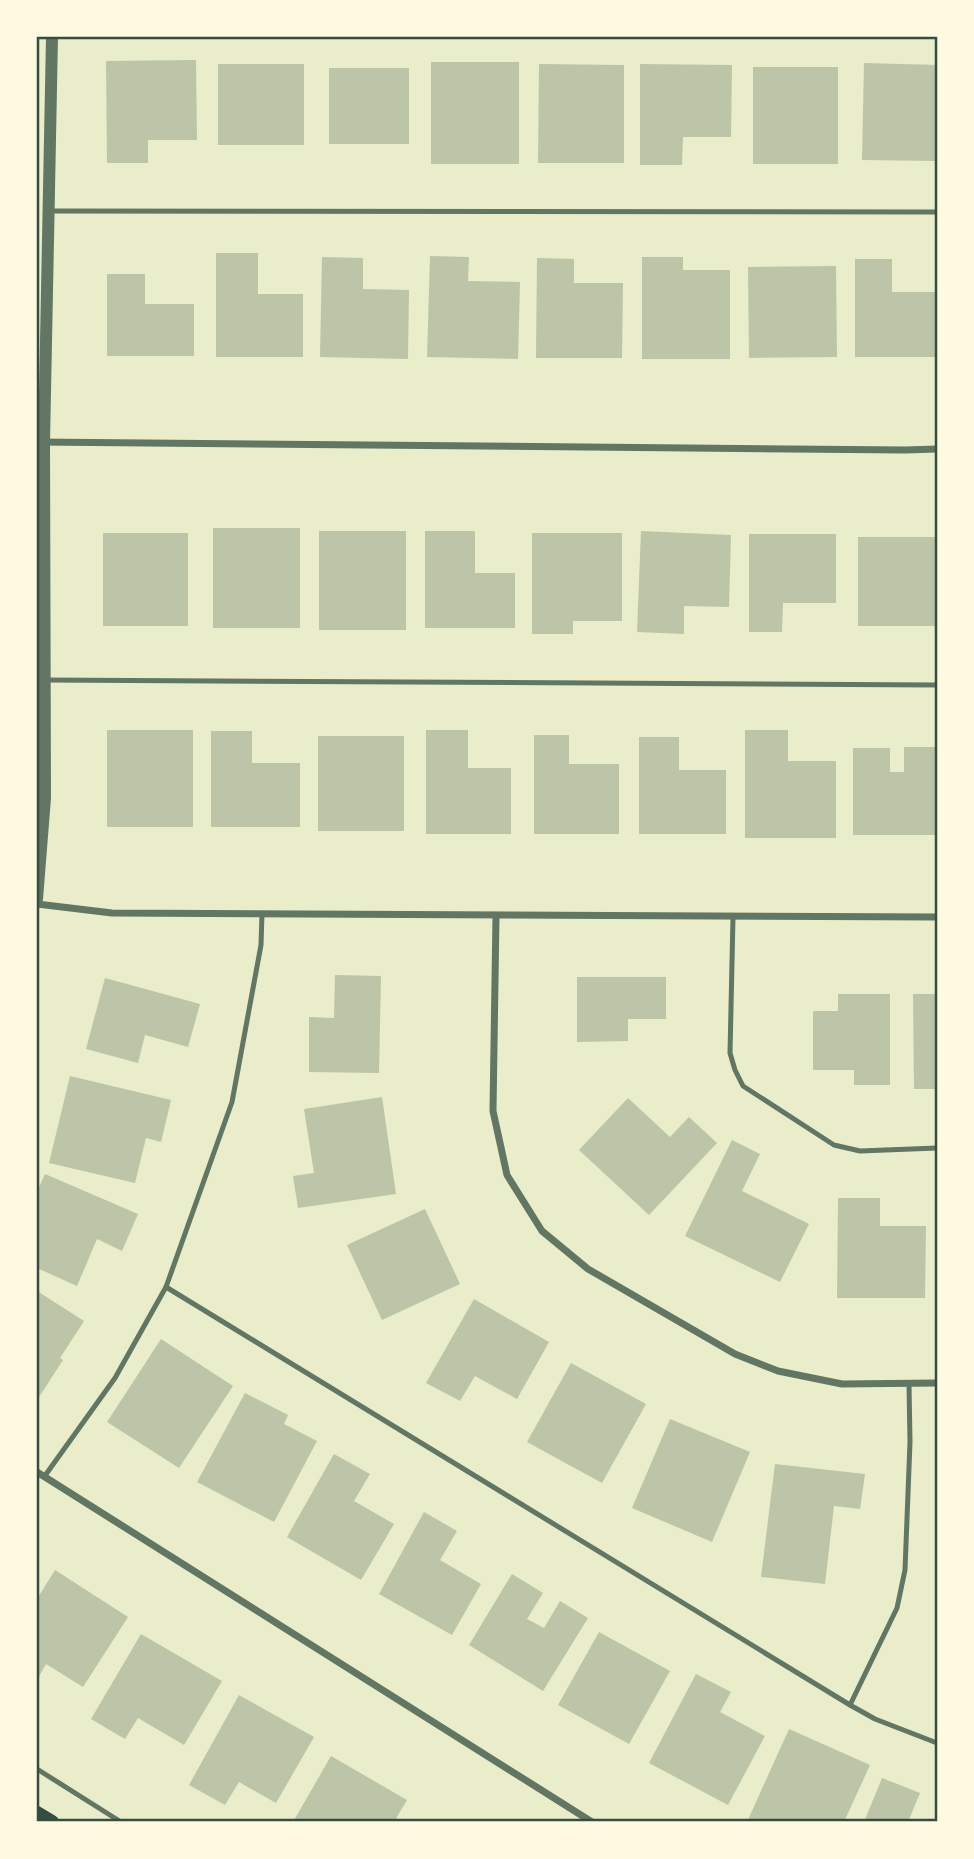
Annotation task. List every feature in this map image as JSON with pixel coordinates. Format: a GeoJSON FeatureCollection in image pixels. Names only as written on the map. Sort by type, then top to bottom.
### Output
{"type":"FeatureCollection","features":[{"type":"Feature","properties":{"kind":"main road"},"geometry":{"type":"LineString","coordinates":[[37,1813],[52,1822]]}},
{"type":"Feature","properties":{"kind":"street"},"geometry":{"type":"LineString","coordinates":[[52,37],[41,442],[46,680],[45,798],[37,901],[112,913],[937,918]]}},
{"type":"Feature","properties":{"kind":"street"},"geometry":{"type":"LineString","coordinates":[[41,442],[937,449]]}},
{"type":"Feature","properties":{"kind":"street"},"geometry":{"type":"LineString","coordinates":[[496,916],[493,1111],[507,1174],[542,1231],[588,1269],[735,1354],[778,1371],[842,1384],[937,1383]]}},
{"type":"Feature","properties":{"kind":"street"},"geometry":{"type":"LineString","coordinates":[[37,1472],[592,1822]]}},
{"type":"Feature","properties":{"kind":"lane"},"geometry":{"type":"LineString","coordinates":[[49,211],[937,212]]}},
{"type":"Feature","properties":{"kind":"lane"},"geometry":{"type":"LineString","coordinates":[[46,680],[937,685]]}},
{"type":"Feature","properties":{"kind":"lane"},"geometry":{"type":"LineString","coordinates":[[44,1477],[115,1378],[166,1287],[232,1102],[261,945],[262,914]]}},
{"type":"Feature","properties":{"kind":"lane"},"geometry":{"type":"LineString","coordinates":[[733,917],[730,1053],[734,1070],[743,1086],[834,1145],[859,1151],[937,1148]]}},
{"type":"Feature","properties":{"kind":"lane"},"geometry":{"type":"LineString","coordinates":[[166,1287],[850,1705],[875,1719],[937,1743]]}},
{"type":"Feature","properties":{"kind":"lane"},"geometry":{"type":"LineString","coordinates":[[850,1705],[897,1608],[905,1570],[910,1454],[909,1384]]}},
{"type":"Feature","properties":{"kind":"lane"},"geometry":{"type":"LineString","coordinates":[[37,1769],[121,1822]]}},
{"type":"Feature","properties":{"kind":"building"},"geometry":{"type":"Polygon","coordinates":[[[196,60],[197,140],[148,140],[148,163],[107,163],[106,61],[196,60]]]}},
{"type":"Feature","properties":{"kind":"building"},"geometry":{"type":"Polygon","coordinates":[[[431,62],[519,62],[519,164],[431,164],[431,62]]]}},
{"type":"Feature","properties":{"kind":"building"},"geometry":{"type":"Polygon","coordinates":[[[864,63],[937,65],[937,161],[862,160],[864,63]]]}},
{"type":"Feature","properties":{"kind":"building"},"geometry":{"type":"Polygon","coordinates":[[[218,64],[304,64],[304,145],[218,145],[218,64]]]}},
{"type":"Feature","properties":{"kind":"building"},"geometry":{"type":"Polygon","coordinates":[[[539,64],[624,65],[624,163],[538,163],[539,64]]]}},
{"type":"Feature","properties":{"kind":"building"},"geometry":{"type":"Polygon","coordinates":[[[640,64],[732,65],[731,137],[683,137],[682,165],[640,165],[640,64]]]}},
{"type":"Feature","properties":{"kind":"building"},"geometry":{"type":"Polygon","coordinates":[[[753,67],[838,67],[838,164],[753,164],[753,67]]]}},
{"type":"Feature","properties":{"kind":"building"},"geometry":{"type":"Polygon","coordinates":[[[329,68],[409,68],[409,144],[329,144],[329,68]]]}},
{"type":"Feature","properties":{"kind":"building"},"geometry":{"type":"Polygon","coordinates":[[[216,253],[258,253],[258,294],[303,294],[303,357],[216,357],[216,253]]]}},
{"type":"Feature","properties":{"kind":"building"},"geometry":{"type":"Polygon","coordinates":[[[430,256],[469,257],[468,281],[520,282],[518,359],[427,357],[430,256]]]}},
{"type":"Feature","properties":{"kind":"building"},"geometry":{"type":"Polygon","coordinates":[[[322,257],[363,258],[363,289],[409,290],[408,359],[320,357],[322,257]]]}},
{"type":"Feature","properties":{"kind":"building"},"geometry":{"type":"Polygon","coordinates":[[[642,257],[683,257],[683,270],[730,270],[730,359],[642,359],[642,257]]]}},
{"type":"Feature","properties":{"kind":"building"},"geometry":{"type":"Polygon","coordinates":[[[537,258],[574,259],[574,283],[623,283],[622,358],[536,358],[537,258]]]}},
{"type":"Feature","properties":{"kind":"building"},"geometry":{"type":"Polygon","coordinates":[[[855,259],[892,259],[892,292],[937,292],[937,357],[855,357],[855,259]]]}},
{"type":"Feature","properties":{"kind":"building"},"geometry":{"type":"Polygon","coordinates":[[[836,266],[837,357],[749,358],[748,267],[836,266]]]}},
{"type":"Feature","properties":{"kind":"building"},"geometry":{"type":"Polygon","coordinates":[[[107,274],[145,274],[145,304],[194,304],[194,356],[107,356],[107,274]]]}},
{"type":"Feature","properties":{"kind":"building"},"geometry":{"type":"Polygon","coordinates":[[[213,528],[300,528],[300,628],[213,628],[213,528]]]}},
{"type":"Feature","properties":{"kind":"building"},"geometry":{"type":"Polygon","coordinates":[[[319,531],[406,531],[406,630],[319,630],[319,531]]]}},
{"type":"Feature","properties":{"kind":"building"},"geometry":{"type":"Polygon","coordinates":[[[425,531],[475,531],[475,573],[515,573],[515,628],[425,628],[425,531]]]}},
{"type":"Feature","properties":{"kind":"building"},"geometry":{"type":"Polygon","coordinates":[[[641,531],[731,535],[729,607],[684,606],[684,634],[637,632],[641,531]]]}},
{"type":"Feature","properties":{"kind":"building"},"geometry":{"type":"Polygon","coordinates":[[[103,533],[188,533],[188,626],[103,626],[103,533]]]}},
{"type":"Feature","properties":{"kind":"building"},"geometry":{"type":"Polygon","coordinates":[[[532,533],[622,533],[622,621],[573,621],[573,634],[532,634],[532,533]]]}},
{"type":"Feature","properties":{"kind":"building"},"geometry":{"type":"Polygon","coordinates":[[[749,534],[836,534],[836,603],[783,603],[782,632],[749,632],[749,534]]]}},
{"type":"Feature","properties":{"kind":"building"},"geometry":{"type":"Polygon","coordinates":[[[858,537],[937,537],[937,626],[858,626],[858,537]]]}},
{"type":"Feature","properties":{"kind":"building"},"geometry":{"type":"Polygon","coordinates":[[[107,730],[193,730],[193,827],[107,827],[107,730]]]}},
{"type":"Feature","properties":{"kind":"building"},"geometry":{"type":"Polygon","coordinates":[[[426,730],[468,730],[468,768],[511,768],[511,834],[426,834],[426,730]]]}},
{"type":"Feature","properties":{"kind":"building"},"geometry":{"type":"Polygon","coordinates":[[[745,730],[788,730],[788,761],[836,761],[836,838],[745,838],[745,730]]]}},
{"type":"Feature","properties":{"kind":"building"},"geometry":{"type":"Polygon","coordinates":[[[211,731],[252,731],[252,763],[300,763],[300,827],[211,827],[211,731]]]}},
{"type":"Feature","properties":{"kind":"building"},"geometry":{"type":"Polygon","coordinates":[[[534,735],[569,735],[569,764],[619,764],[619,834],[534,834],[534,735]]]}},
{"type":"Feature","properties":{"kind":"building"},"geometry":{"type":"Polygon","coordinates":[[[318,736],[404,736],[404,831],[318,831],[318,736]]]}},
{"type":"Feature","properties":{"kind":"building"},"geometry":{"type":"Polygon","coordinates":[[[639,737],[679,737],[679,770],[726,770],[726,834],[639,834],[639,737]]]}},
{"type":"Feature","properties":{"kind":"building"},"geometry":{"type":"Polygon","coordinates":[[[904,747],[937,747],[937,835],[853,835],[853,748],[890,748],[890,772],[904,772],[904,747]]]}},
{"type":"Feature","properties":{"kind":"building"},"geometry":{"type":"Polygon","coordinates":[[[335,975],[381,976],[379,1073],[309,1072],[309,1017],[334,1018],[335,975]]]}},
{"type":"Feature","properties":{"kind":"building"},"geometry":{"type":"Polygon","coordinates":[[[577,977],[666,977],[666,1019],[628,1019],[628,1041],[577,1042],[577,977]]]}},
{"type":"Feature","properties":{"kind":"building"},"geometry":{"type":"Polygon","coordinates":[[[105,978],[200,1004],[188,1047],[145,1035],[138,1063],[86,1049],[105,978]]]}},
{"type":"Feature","properties":{"kind":"building"},"geometry":{"type":"Polygon","coordinates":[[[838,994],[890,994],[890,1085],[854,1085],[854,1070],[813,1070],[813,1011],[838,1011],[838,994]]]}},
{"type":"Feature","properties":{"kind":"building"},"geometry":{"type":"Polygon","coordinates":[[[913,994],[937,994],[937,1089],[914,1089],[913,994]]]}},
{"type":"Feature","properties":{"kind":"building"},"geometry":{"type":"Polygon","coordinates":[[[70,1076],[171,1100],[161,1142],[146,1138],[135,1183],[49,1163],[70,1076]]]}},
{"type":"Feature","properties":{"kind":"building"},"geometry":{"type":"Polygon","coordinates":[[[382,1097],[396,1194],[298,1208],[293,1176],[314,1173],[304,1109],[382,1097]]]}},
{"type":"Feature","properties":{"kind":"building"},"geometry":{"type":"Polygon","coordinates":[[[628,1098],[670,1137],[689,1117],[717,1143],[649,1215],[579,1150],[628,1098]]]}},
{"type":"Feature","properties":{"kind":"building"},"geometry":{"type":"Polygon","coordinates":[[[732,1140],[760,1154],[742,1191],[809,1224],[780,1282],[685,1236],[732,1140]]]}},
{"type":"Feature","properties":{"kind":"building"},"geometry":{"type":"Polygon","coordinates":[[[45,1174],[138,1214],[122,1251],[97,1239],[77,1286],[37,1268],[37,1192],[45,1174]]]}},
{"type":"Feature","properties":{"kind":"building"},"geometry":{"type":"Polygon","coordinates":[[[838,1198],[880,1198],[880,1226],[926,1226],[925,1298],[837,1298],[838,1198]]]}},
{"type":"Feature","properties":{"kind":"building"},"geometry":{"type":"Polygon","coordinates":[[[425,1209],[460,1284],[382,1320],[347,1245],[425,1209]]]}},
{"type":"Feature","properties":{"kind":"building"},"geometry":{"type":"Polygon","coordinates":[[[37,1291],[84,1321],[39,1397],[37,1395],[37,1291]]]}},
{"type":"Feature","properties":{"kind":"building"},"geometry":{"type":"Polygon","coordinates":[[[474,1299],[549,1342],[517,1399],[475,1376],[460,1401],[426,1383],[474,1299]]]}},
{"type":"Feature","properties":{"kind":"building"},"geometry":{"type":"Polygon","coordinates":[[[161,1339],[233,1386],[179,1468],[107,1422],[161,1339]]]}},
{"type":"Feature","properties":{"kind":"building"},"geometry":{"type":"Polygon","coordinates":[[[571,1363],[646,1404],[602,1483],[527,1442],[571,1363]]]}},
{"type":"Feature","properties":{"kind":"building"},"geometry":{"type":"Polygon","coordinates":[[[245,1393],[288,1415],[284,1424],[317,1441],[274,1522],[197,1482],[245,1393]]]}},
{"type":"Feature","properties":{"kind":"building"},"geometry":{"type":"Polygon","coordinates":[[[670,1419],[750,1452],[712,1542],[632,1508],[670,1419]]]}},
{"type":"Feature","properties":{"kind":"building"},"geometry":{"type":"Polygon","coordinates":[[[334,1454],[370,1474],[354,1501],[394,1524],[361,1580],[287,1537],[334,1454]]]}},
{"type":"Feature","properties":{"kind":"building"},"geometry":{"type":"Polygon","coordinates":[[[775,1464],[865,1474],[860,1509],[834,1506],[825,1584],[761,1577],[775,1464]]]}},
{"type":"Feature","properties":{"kind":"building"},"geometry":{"type":"Polygon","coordinates":[[[424,1512],[457,1531],[440,1560],[481,1584],[452,1635],[379,1594],[424,1512]]]}},
{"type":"Feature","properties":{"kind":"building"},"geometry":{"type":"Polygon","coordinates":[[[55,1570],[128,1617],[83,1687],[46,1664],[37,1680],[37,1599],[55,1570]]]}},
{"type":"Feature","properties":{"kind":"building"},"geometry":{"type":"Polygon","coordinates":[[[512,1574],[543,1593],[527,1619],[544,1628],[560,1601],[588,1618],[543,1691],[469,1645],[512,1574]]]}},
{"type":"Feature","properties":{"kind":"building"},"geometry":{"type":"Polygon","coordinates":[[[599,1632],[670,1671],[629,1744],[558,1705],[599,1632]]]}},
{"type":"Feature","properties":{"kind":"building"},"geometry":{"type":"Polygon","coordinates":[[[141,1634],[222,1681],[184,1745],[138,1718],[125,1739],[91,1719],[141,1634]]]}},
{"type":"Feature","properties":{"kind":"building"},"geometry":{"type":"Polygon","coordinates":[[[696,1674],[731,1692],[720,1712],[765,1736],[728,1805],[649,1763],[696,1674]]]}},
{"type":"Feature","properties":{"kind":"building"},"geometry":{"type":"Polygon","coordinates":[[[239,1695],[314,1737],[276,1803],[239,1782],[225,1805],[189,1785],[239,1695]]]}},
{"type":"Feature","properties":{"kind":"building"},"geometry":{"type":"Polygon","coordinates":[[[789,1729],[870,1765],[844,1822],[747,1822],[789,1729]]]}},
{"type":"Feature","properties":{"kind":"building"},"geometry":{"type":"Polygon","coordinates":[[[331,1756],[407,1800],[394,1822],[293,1822],[331,1756]]]}},
{"type":"Feature","properties":{"kind":"building"},"geometry":{"type":"Polygon","coordinates":[[[882,1778],[920,1793],[908,1822],[864,1822],[882,1778]]]}}]}
